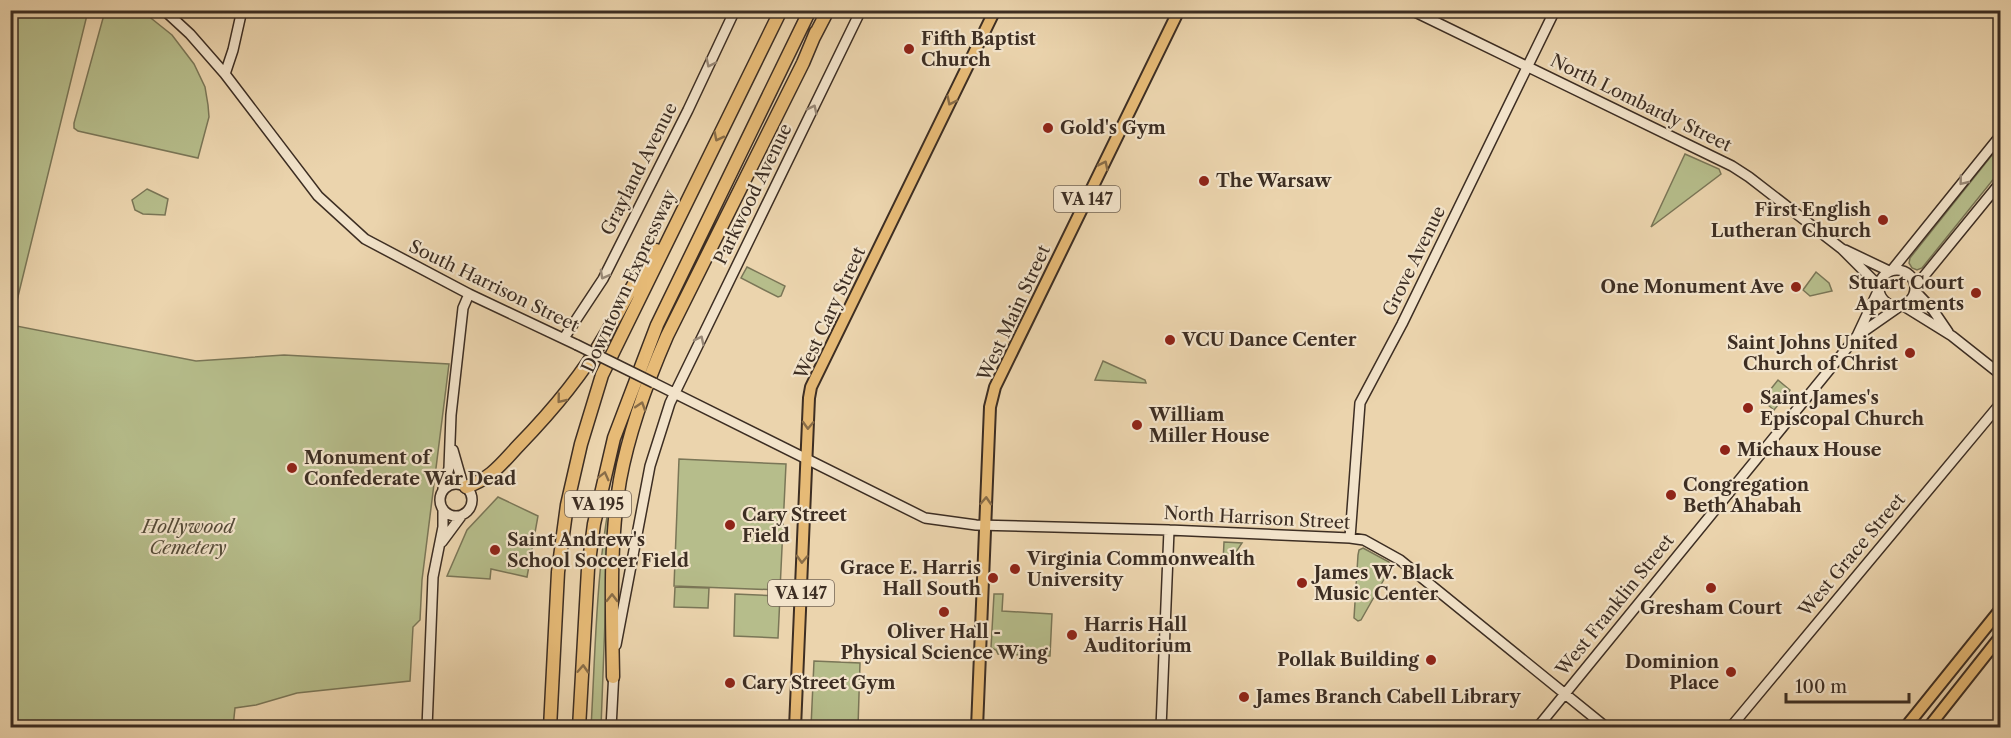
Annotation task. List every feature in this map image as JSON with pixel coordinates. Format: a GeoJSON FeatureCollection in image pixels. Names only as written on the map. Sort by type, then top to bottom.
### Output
{"type":"FeatureCollection","features":[{"type":"Feature","properties":{"kind":"highway","name":"Downtown Expressway"},"geometry":{"type":"LineString","coordinates":[[550,728],[558,572],[567,505],[578,454],[602,375],[781,10]]}},
{"type":"Feature","properties":{"kind":"highway","name":"VA 195"},"geometry":{"type":"LineString","coordinates":[[579,728],[588,569],[594,524],[602,482],[627,401],[657,325],[810,10]]}},
{"type":"Feature","properties":{"kind":"highway"},"geometry":{"type":"LineString","coordinates":[[673,292],[739,174],[785,83],[828,10]]}},
{"type":"Feature","properties":{"kind":"highway"},"geometry":{"type":"LineString","coordinates":[[613,677],[612,600],[617,504],[620,479],[635,424],[652,370],[667,336],[803,63],[816,32]]}},
{"type":"Feature","properties":{"kind":"highway"},"geometry":{"type":"LineString","coordinates":[[465,486],[487,478],[562,399],[604,339],[643,267],[673,228]]}},
{"type":"Feature","properties":{"kind":"main road","name":"West Cary Street"},"geometry":{"type":"LineString","coordinates":[[795,728],[811,387],[995,10]]}},
{"type":"Feature","properties":{"kind":"main road","name":"West Main Street"},"geometry":{"type":"LineString","coordinates":[[977,728],[990,407],[995,387],[1179,10]]}},
{"type":"Feature","properties":{"kind":"main road"},"geometry":{"type":"LineString","coordinates":[[1905,728],[2001,610]]}},
{"type":"Feature","properties":{"kind":"main road"},"geometry":{"type":"LineString","coordinates":[[1928,728],[2001,637]]}},
{"type":"Feature","properties":{"kind":"street","name":"South Harrison Street"},"geometry":{"type":"LineString","coordinates":[[164,10],[190,34],[225,74],[318,196],[365,239],[469,294],[564,338],[926,519],[985,525]]}},
{"type":"Feature","properties":{"kind":"street"},"geometry":{"type":"LineString","coordinates":[[225,74],[242,10]]}},
{"type":"Feature","properties":{"kind":"street","name":"Grayland Avenue"},"geometry":{"type":"LineString","coordinates":[[564,338],[603,279],[688,110],[735,10]]}},
{"type":"Feature","properties":{"kind":"street","name":"Parkwood Avenue"},"geometry":{"type":"LineString","coordinates":[[611,728],[617,641],[650,466],[674,393],[861,10]]}},
{"type":"Feature","properties":{"kind":"street","name":"North Lombardy Street"},"geometry":{"type":"LineString","coordinates":[[1411,10],[1732,166],[1842,249],[1879,287]]}},
{"type":"Feature","properties":{"kind":"street","name":"Grove Avenue"},"geometry":{"type":"LineString","coordinates":[[1350,538],[1360,403],[1402,324],[1555,10]]}},
{"type":"Feature","properties":{"kind":"street"},"geometry":{"type":"LineString","coordinates":[[2001,136],[1891,270],[1882,277],[1879,287],[1883,300],[1894,306],[1901,306],[1910,301],[1915,289],[2001,183]]}},
{"type":"Feature","properties":{"kind":"street","name":"North Lombardy Street"},"geometry":{"type":"LineString","coordinates":[[1842,249],[1891,270]]}},
{"type":"Feature","properties":{"kind":"street"},"geometry":{"type":"LineString","coordinates":[[1891,270],[1898,269],[1912,277],[1915,289],[1952,336]]}},
{"type":"Feature","properties":{"kind":"street","name":"West Franklin Street"},"geometry":{"type":"LineString","coordinates":[[1537,728],[1857,336],[1879,287]]}},
{"type":"Feature","properties":{"kind":"street"},"geometry":{"type":"LineString","coordinates":[[427,728],[433,577],[443,522],[443,509],[440,501],[449,475],[450,416],[464,308],[469,294]]}},
{"type":"Feature","properties":{"kind":"street"},"geometry":{"type":"LineString","coordinates":[[1901,306],[1952,336],[2001,374]]}},
{"type":"Feature","properties":{"kind":"street","name":"West Franklin Street"},"geometry":{"type":"LineString","coordinates":[[1857,336],[1901,306]]}},
{"type":"Feature","properties":{"kind":"street","name":"West Grace Street"},"geometry":{"type":"LineString","coordinates":[[1730,728],[2001,404]]}},
{"type":"Feature","properties":{"kind":"street"},"geometry":{"type":"LineString","coordinates":[[438,547],[470,508],[472,502],[472,495],[465,486],[451,442]]}},
{"type":"Feature","properties":{"kind":"street"},"geometry":{"type":"LineString","coordinates":[[443,489],[451,484],[465,486]]}},
{"type":"Feature","properties":{"kind":"street"},"geometry":{"type":"LineString","coordinates":[[443,509],[452,516],[463,515]]}},
{"type":"Feature","properties":{"kind":"street","name":"North Harrison Street"},"geometry":{"type":"LineString","coordinates":[[985,525],[1169,530],[1364,540],[1400,560],[1607,728]]}},
{"type":"Feature","properties":{"kind":"street"},"geometry":{"type":"LineString","coordinates":[[1161,728],[1169,530]]}},
{"type":"Feature","properties":{"kind":"green space","name":"Hollywood Cemetery"},"geometry":{"type":"Polygon","coordinates":[[[10,11],[88,11],[11,325],[196,361],[284,355],[449,364],[422,580],[420,620],[413,627],[410,681],[297,693],[256,705],[235,708],[233,727],[11,727],[10,11]]]}},
{"type":"Feature","properties":{"kind":"green space"},"geometry":{"type":"Polygon","coordinates":[[[105,11],[142,11],[172,35],[194,64],[205,87],[209,117],[198,158],[78,131],[74,128],[105,11]]]}},
{"type":"Feature","properties":{"kind":"green space"},"geometry":{"type":"Polygon","coordinates":[[[2000,145],[2000,171],[1922,268],[1917,270],[1912,268],[1909,263],[1910,258],[2000,145]]]}},
{"type":"Feature","properties":{"kind":"green space"},"geometry":{"type":"Polygon","coordinates":[[[1685,154],[1719,169],[1721,174],[1651,227],[1685,154]]]}},
{"type":"Feature","properties":{"kind":"green space"},"geometry":{"type":"Polygon","coordinates":[[[147,189],[168,199],[165,215],[143,214],[135,210],[132,200],[147,189]]]}},
{"type":"Feature","properties":{"kind":"green space"},"geometry":{"type":"Polygon","coordinates":[[[747,267],[785,286],[781,296],[778,297],[741,278],[747,267]]]}},
{"type":"Feature","properties":{"kind":"green space"},"geometry":{"type":"Polygon","coordinates":[[[1816,272],[1829,283],[1832,291],[1810,296],[1803,290],[1816,272]]]}},
{"type":"Feature","properties":{"kind":"green space"},"geometry":{"type":"Polygon","coordinates":[[[1103,361],[1145,380],[1146,383],[1095,380],[1103,361]]]}},
{"type":"Feature","properties":{"kind":"green space"},"geometry":{"type":"Polygon","coordinates":[[[1778,380],[1790,390],[1774,410],[1762,400],[1778,380]]]}},
{"type":"Feature","properties":{"kind":"green space","name":"Cary Street Field"},"geometry":{"type":"Polygon","coordinates":[[[679,459],[786,464],[780,590],[674,586],[679,459]]]}},
{"type":"Feature","properties":{"kind":"green space"},"geometry":{"type":"Polygon","coordinates":[[[617,467],[606,594],[601,727],[591,728],[601,564],[617,467]]]}},
{"type":"Feature","properties":{"kind":"green space","name":"Saint Andrew's School Soccer Field"},"geometry":{"type":"Polygon","coordinates":[[[498,497],[538,516],[527,577],[491,569],[490,579],[447,576],[467,530],[498,497]]]}},
{"type":"Feature","properties":{"kind":"green space"},"geometry":{"type":"Polygon","coordinates":[[[1224,542],[1242,543],[1228,564],[1223,563],[1224,542]]]}},
{"type":"Feature","properties":{"kind":"green space"},"geometry":{"type":"Polygon","coordinates":[[[1363,548],[1389,562],[1391,567],[1361,620],[1358,621],[1354,618],[1358,555],[1359,550],[1363,548]]]}},
{"type":"Feature","properties":{"kind":"green space"},"geometry":{"type":"Polygon","coordinates":[[[675,587],[709,588],[708,608],[674,607],[675,587]]]}},
{"type":"Feature","properties":{"kind":"green space"},"geometry":{"type":"Polygon","coordinates":[[[735,594],[780,596],[778,638],[734,636],[735,594]]]}},
{"type":"Feature","properties":{"kind":"green space"},"geometry":{"type":"Polygon","coordinates":[[[994,594],[1003,594],[1002,611],[1052,614],[1050,656],[998,654],[991,648],[994,594]]]}},
{"type":"Feature","properties":{"kind":"green space"},"geometry":{"type":"Polygon","coordinates":[[[814,661],[860,663],[858,727],[811,727],[814,661]]]}},
{"type":"Feature","properties":{"kind":"place","name":"Fifth Baptist Church"},"geometry":{"type":"Point","coordinates":[909,49]}},
{"type":"Feature","properties":{"kind":"place","name":"Gold's Gym"},"geometry":{"type":"Point","coordinates":[1048,128]}},
{"type":"Feature","properties":{"kind":"place","name":"The Warsaw"},"geometry":{"type":"Point","coordinates":[1204,181]}},
{"type":"Feature","properties":{"kind":"place","name":"First English Lutheran Church"},"geometry":{"type":"Point","coordinates":[1883,220]}},
{"type":"Feature","properties":{"kind":"place","name":"One Monument Ave"},"geometry":{"type":"Point","coordinates":[1796,287]}},
{"type":"Feature","properties":{"kind":"place","name":"Stuart Court Apartments"},"geometry":{"type":"Point","coordinates":[1976,293]}},
{"type":"Feature","properties":{"kind":"place","name":"VCU Dance Center"},"geometry":{"type":"Point","coordinates":[1170,340]}},
{"type":"Feature","properties":{"kind":"place","name":"Saint Johns United Church of Christ"},"geometry":{"type":"Point","coordinates":[1910,353]}},
{"type":"Feature","properties":{"kind":"place","name":"Saint James's Episcopal Church"},"geometry":{"type":"Point","coordinates":[1748,408]}},
{"type":"Feature","properties":{"kind":"place","name":"William Miller House"},"geometry":{"type":"Point","coordinates":[1137,425]}},
{"type":"Feature","properties":{"kind":"place","name":"Michaux House"},"geometry":{"type":"Point","coordinates":[1725,450]}},
{"type":"Feature","properties":{"kind":"place","name":"Monument of Confederate War Dead"},"geometry":{"type":"Point","coordinates":[292,468]}},
{"type":"Feature","properties":{"kind":"place","name":"Congregation Beth Ahabah"},"geometry":{"type":"Point","coordinates":[1671,495]}},
{"type":"Feature","properties":{"kind":"place","name":"Cary Street Field"},"geometry":{"type":"Point","coordinates":[730,525]}},
{"type":"Feature","properties":{"kind":"place","name":"Saint Andrew's School Soccer Field"},"geometry":{"type":"Point","coordinates":[495,550]}},
{"type":"Feature","properties":{"kind":"place","name":"Virginia Commonwealth University"},"geometry":{"type":"Point","coordinates":[1015,569]}},
{"type":"Feature","properties":{"kind":"place","name":"Grace E. Harris Hall South"},"geometry":{"type":"Point","coordinates":[993,578]}},
{"type":"Feature","properties":{"kind":"place","name":"James W. Black Music Center"},"geometry":{"type":"Point","coordinates":[1302,583]}},
{"type":"Feature","properties":{"kind":"place","name":"Gresham Court"},"geometry":{"type":"Point","coordinates":[1711,588]}},
{"type":"Feature","properties":{"kind":"place","name":"Oliver Hall - Physical Science Wing"},"geometry":{"type":"Point","coordinates":[944,612]}},
{"type":"Feature","properties":{"kind":"place","name":"Harris Hall Auditorium"},"geometry":{"type":"Point","coordinates":[1072,635]}},
{"type":"Feature","properties":{"kind":"place","name":"Pollak Building"},"geometry":{"type":"Point","coordinates":[1431,660]}},
{"type":"Feature","properties":{"kind":"place","name":"Dominion Place"},"geometry":{"type":"Point","coordinates":[1731,672]}},
{"type":"Feature","properties":{"kind":"place","name":"Cary Street Gym"},"geometry":{"type":"Point","coordinates":[730,683]}},
{"type":"Feature","properties":{"kind":"place","name":"James Branch Cabell Library"},"geometry":{"type":"Point","coordinates":[1244,697]}}]}
